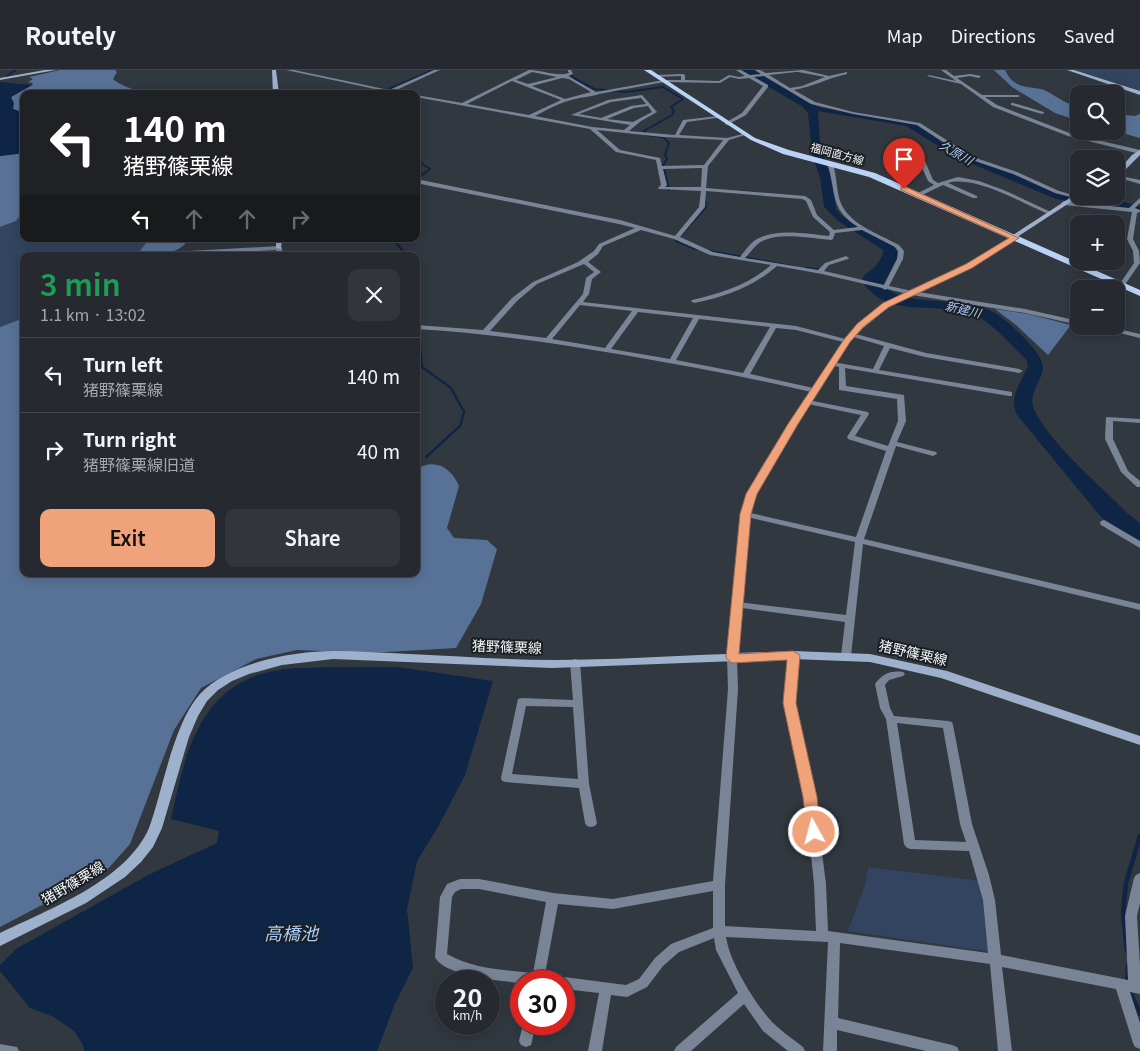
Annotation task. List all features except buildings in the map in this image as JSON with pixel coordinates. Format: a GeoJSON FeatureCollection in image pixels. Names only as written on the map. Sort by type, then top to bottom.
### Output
{"type":"FeatureCollection","features":[{"type":"Feature","properties":{"kind":"main road","name":"福岡直方線"},"geometry":{"type":"LineString","coordinates":[[647,70],[743,135],[772,147],[872,175],[1111,280]]}},
{"type":"Feature","properties":{"kind":"main road","name":"福岡直方線"},"geometry":{"type":"LineString","coordinates":[[1125,286],[1140,293]]}},
{"type":"Feature","properties":{"kind":"street"},"geometry":{"type":"LineString","coordinates":[[0,79],[54,70]]}},
{"type":"Feature","properties":{"kind":"street"},"geometry":{"type":"LineString","coordinates":[[274,70],[276,90]]}},
{"type":"Feature","properties":{"kind":"street"},"geometry":{"type":"LineString","coordinates":[[288,70],[383,90]]}},
{"type":"Feature","properties":{"kind":"street"},"geometry":{"type":"LineString","coordinates":[[390,90],[438,70]]}},
{"type":"Feature","properties":{"kind":"street"},"geometry":{"type":"LineString","coordinates":[[461,105],[532,70],[565,76],[610,101]]}},
{"type":"Feature","properties":{"kind":"street"},"geometry":{"type":"LineString","coordinates":[[530,85],[571,74],[569,70]]}},
{"type":"Feature","properties":{"kind":"street"},"geometry":{"type":"LineString","coordinates":[[727,124],[744,114],[766,86],[738,70]]}},
{"type":"Feature","properties":{"kind":"street"},"geometry":{"type":"LineString","coordinates":[[757,70],[814,103],[826,107],[918,124],[971,158],[1015,173],[1057,192],[1070,194]]}},
{"type":"Feature","properties":{"kind":"street"},"geometry":{"type":"LineString","coordinates":[[789,89],[799,89],[827,76],[846,72],[841,70]]}},
{"type":"Feature","properties":{"kind":"street"},"geometry":{"type":"LineString","coordinates":[[944,70],[995,106],[1012,114],[1070,135],[1140,152],[1125,168]]}},
{"type":"Feature","properties":{"kind":"street"},"geometry":{"type":"LineString","coordinates":[[1069,70],[1140,93]]}},
{"type":"Feature","properties":{"kind":"street"},"geometry":{"type":"LineString","coordinates":[[529,117],[565,100],[664,81],[720,82],[729,76],[739,78],[799,71],[827,76]]}},
{"type":"Feature","properties":{"kind":"street"},"geometry":{"type":"LineString","coordinates":[[656,76],[683,75],[683,81]]}},
{"type":"Feature","properties":{"kind":"street"},"geometry":{"type":"LineString","coordinates":[[929,76],[963,83]]}},
{"type":"Feature","properties":{"kind":"street"},"geometry":{"type":"LineString","coordinates":[[954,77],[979,77]]}},
{"type":"Feature","properties":{"kind":"street"},"geometry":{"type":"LineString","coordinates":[[513,80],[565,100]]}},
{"type":"Feature","properties":{"kind":"street"},"geometry":{"type":"LineString","coordinates":[[971,90],[981,89]]}},
{"type":"Feature","properties":{"kind":"street"},"geometry":{"type":"LineString","coordinates":[[626,131],[634,124],[655,114],[642,96],[610,101],[573,115],[634,124]]}},
{"type":"Feature","properties":{"kind":"street"},"geometry":{"type":"LineString","coordinates":[[980,96],[1018,96]]}},
{"type":"Feature","properties":{"kind":"street"},"geometry":{"type":"LineString","coordinates":[[420,97],[592,128],[676,137],[727,139],[743,135]]}},
{"type":"Feature","properties":{"kind":"street"},"geometry":{"type":"LineString","coordinates":[[601,120],[633,107],[649,104]]}},
{"type":"Feature","properties":{"kind":"street"},"geometry":{"type":"LineString","coordinates":[[1013,104],[1042,113]]}},
{"type":"Feature","properties":{"kind":"street"},"geometry":{"type":"LineString","coordinates":[[1012,114],[1030,109]]}},
{"type":"Feature","properties":{"kind":"street"},"geometry":{"type":"LineString","coordinates":[[676,137],[682,123],[695,124],[691,121],[716,117]]}},
{"type":"Feature","properties":{"kind":"street"},"geometry":{"type":"LineString","coordinates":[[592,128],[618,150],[658,159],[664,185],[662,188],[702,189],[806,198],[815,216],[833,232],[851,232],[865,228]]}},
{"type":"Feature","properties":{"kind":"street"},"geometry":{"type":"LineString","coordinates":[[676,238],[702,207],[705,166],[727,139]]}},
{"type":"Feature","properties":{"kind":"street"},"geometry":{"type":"LineString","coordinates":[[922,161],[932,180],[975,197]]}},
{"type":"Feature","properties":{"kind":"street"},"geometry":{"type":"LineString","coordinates":[[830,163],[835,178],[838,204],[848,217],[881,236],[901,251],[900,259],[885,288]]}},
{"type":"Feature","properties":{"kind":"street"},"geometry":{"type":"LineString","coordinates":[[661,168],[705,166]]}},
{"type":"Feature","properties":{"kind":"street"},"geometry":{"type":"LineString","coordinates":[[918,195],[941,184],[960,179],[980,184],[1050,213]]}},
{"type":"Feature","properties":{"kind":"street"},"geometry":{"type":"LineString","coordinates":[[1125,179],[1140,182]]}},
{"type":"Feature","properties":{"kind":"street"},"geometry":{"type":"LineString","coordinates":[[420,182],[640,228],[676,238],[710,253],[819,272],[885,288],[1025,311],[1070,321]]}},
{"type":"Feature","properties":{"kind":"street"},"geometry":{"type":"LineString","coordinates":[[798,1051],[768,1026],[745,995],[722,950],[719,931],[718,885],[733,689],[732,658],[746,514],[751,494],[764,469],[849,338],[870,316],[886,305],[969,266],[1015,238],[1070,198]]}},
{"type":"Feature","properties":{"kind":"street"},"geometry":{"type":"LineString","coordinates":[[1065,202],[1136,207],[1130,239],[1136,250],[1137,268],[1125,282]]}},
{"type":"Feature","properties":{"kind":"street"},"geometry":{"type":"LineString","coordinates":[[485,332],[514,298],[560,270],[585,262],[598,251],[601,245],[640,228]]}},
{"type":"Feature","properties":{"kind":"street"},"geometry":{"type":"LineString","coordinates":[[742,258],[752,246],[762,239],[800,236],[831,238],[833,232]]}},
{"type":"Feature","properties":{"kind":"street"},"geometry":{"type":"LineString","coordinates":[[279,242],[280,252]]}},
{"type":"Feature","properties":{"kind":"street"},"geometry":{"type":"LineString","coordinates":[[208,252],[279,248]]}},
{"type":"Feature","properties":{"kind":"street"},"geometry":{"type":"LineString","coordinates":[[819,272],[827,264],[846,258]]}},
{"type":"Feature","properties":{"kind":"street"},"geometry":{"type":"LineString","coordinates":[[548,340],[586,294],[589,278],[598,272],[585,262]]}},
{"type":"Feature","properties":{"kind":"street"},"geometry":{"type":"LineString","coordinates":[[694,301],[746,285],[759,278],[776,264]]}},
{"type":"Feature","properties":{"kind":"street"},"geometry":{"type":"LineString","coordinates":[[578,303],[796,328],[888,346],[925,356],[1019,371]]}},
{"type":"Feature","properties":{"kind":"street"},"geometry":{"type":"LineString","coordinates":[[607,350],[637,309]]}},
{"type":"Feature","properties":{"kind":"street"},"geometry":{"type":"LineString","coordinates":[[672,361],[696,318]]}},
{"type":"Feature","properties":{"kind":"street"},"geometry":{"type":"LineString","coordinates":[[746,374],[774,325]]}},
{"type":"Feature","properties":{"kind":"street"},"geometry":{"type":"LineString","coordinates":[[420,327],[485,332],[548,340],[746,374],[815,392]]}},
{"type":"Feature","properties":{"kind":"street"},"geometry":{"type":"LineString","coordinates":[[1125,332],[1139,335]]}},
{"type":"Feature","properties":{"kind":"street"},"geometry":{"type":"LineString","coordinates":[[875,372],[888,346]]}},
{"type":"Feature","properties":{"kind":"street"},"geometry":{"type":"LineString","coordinates":[[832,364],[1009,394]]}},
{"type":"Feature","properties":{"kind":"street"},"geometry":{"type":"LineString","coordinates":[[842,366],[842,388],[901,397],[902,421],[859,542],[846,656]]}},
{"type":"Feature","properties":{"kind":"street"},"geometry":{"type":"LineString","coordinates":[[808,402],[866,414],[851,437],[933,454]]}},
{"type":"Feature","properties":{"kind":"street"},"geometry":{"type":"LineString","coordinates":[[1140,421],[1109,420],[1109,439],[1125,472],[1140,485]]}},
{"type":"Feature","properties":{"kind":"street"},"geometry":{"type":"LineString","coordinates":[[746,514],[1140,607]]}},
{"type":"Feature","properties":{"kind":"street"},"geometry":{"type":"LineString","coordinates":[[1104,523],[1140,545]]}},
{"type":"Feature","properties":{"kind":"street"},"geometry":{"type":"LineString","coordinates":[[738,605],[850,619]]}},
{"type":"Feature","properties":{"kind":"street"},"geometry":{"type":"LineString","coordinates":[[793,655],[789,703],[810,797],[828,936],[831,1022],[830,1051]]}},
{"type":"Feature","properties":{"kind":"street","name":"猪野篠栗線"},"geometry":{"type":"LineString","coordinates":[[0,940],[107,882],[130,863],[147,844],[156,824],[191,719],[203,698],[221,683],[257,667],[302,656],[552,664],[793,655],[846,656],[888,660],[943,674],[1140,741]]}},
{"type":"Feature","properties":{"kind":"street"},"geometry":{"type":"LineString","coordinates":[[575,662],[584,784],[591,823]]}},
{"type":"Feature","properties":{"kind":"street"},"geometry":{"type":"LineString","coordinates":[[900,674],[886,677],[880,684],[885,708],[891,719],[910,844],[973,847]]}},
{"type":"Feature","properties":{"kind":"street"},"geometry":{"type":"LineString","coordinates":[[578,704],[522,702],[506,778],[584,784]]}},
{"type":"Feature","properties":{"kind":"street"},"geometry":{"type":"LineString","coordinates":[[891,719],[948,725],[966,824],[989,900],[997,960],[1005,1051]]}},
{"type":"Feature","properties":{"kind":"street"},"geometry":{"type":"LineString","coordinates":[[575,985],[627,991],[643,983],[659,962],[675,948],[719,931],[828,936],[997,960],[1138,987],[1130,916],[1140,878]]}},
{"type":"Feature","properties":{"kind":"street"},"geometry":{"type":"LineString","coordinates":[[510,976],[451,965],[441,957],[446,897],[451,888],[460,884],[479,884],[553,898],[612,904],[718,885]]}},
{"type":"Feature","properties":{"kind":"street"},"geometry":{"type":"LineString","coordinates":[[540,970],[553,898]]}},
{"type":"Feature","properties":{"kind":"street"},"geometry":{"type":"LineString","coordinates":[[1121,985],[1140,1043]]}},
{"type":"Feature","properties":{"kind":"street"},"geometry":{"type":"LineString","coordinates":[[595,1051],[606,990]]}},
{"type":"Feature","properties":{"kind":"street"},"geometry":{"type":"LineString","coordinates":[[681,1051],[745,995]]}},
{"type":"Feature","properties":{"kind":"street"},"geometry":{"type":"LineString","coordinates":[[831,1022],[952,1051]]}},
{"type":"Feature","properties":{"kind":"street"},"geometry":{"type":"LineString","coordinates":[[526,1040],[527,1035]]}},
{"type":"Feature","properties":{"kind":"street"},"geometry":{"type":"LineString","coordinates":[[0,1050],[12,1051]]}},
{"type":"Feature","properties":{"kind":"shaded area"},"geometry":{"type":"Polygon","coordinates":[[[60,70],[115,70],[117,72],[113,79],[134,90],[23,90],[33,83],[28,82],[33,79],[29,77],[60,70]]]}},
{"type":"Feature","properties":{"kind":"shaded area"},"geometry":{"type":"Polygon","coordinates":[[[994,70],[1005,70],[1009,77],[1020,85],[1044,90],[1070,104],[1070,118],[1055,113],[1012,87],[994,70]]]}},
{"type":"Feature","properties":{"kind":"shaded area"},"geometry":{"type":"Polygon","coordinates":[[[1075,70],[1140,70],[1140,91],[1075,70]]]}},
{"type":"Feature","properties":{"kind":"shaded area"},"geometry":{"type":"Polygon","coordinates":[[[20,92],[20,112],[13,109],[11,97],[20,92]]]}},
{"type":"Feature","properties":{"kind":"shaded area"},"geometry":{"type":"Polygon","coordinates":[[[1140,114],[1140,138],[1125,134],[1125,115],[1135,116],[1140,114]]]}},
{"type":"Feature","properties":{"kind":"shaded area"},"geometry":{"type":"Polygon","coordinates":[[[20,154],[20,215],[16,221],[0,227],[0,156],[20,154]]]}},
{"type":"Feature","properties":{"kind":"shaded area"},"geometry":{"type":"Polygon","coordinates":[[[20,215],[20,242],[147,242],[139,252],[20,252],[20,320],[0,327],[0,227],[9,224],[20,215]]]}},
{"type":"Feature","properties":{"kind":"shaded area"},"geometry":{"type":"Polygon","coordinates":[[[147,242],[186,243],[181,248],[170,252],[139,252],[147,242]]]}},
{"type":"Feature","properties":{"kind":"shaded area"},"geometry":{"type":"Polygon","coordinates":[[[995,309],[1028,314],[1070,326],[1048,355],[1016,325],[995,309]]]}},
{"type":"Feature","properties":{"kind":"shaded area"},"geometry":{"type":"Polygon","coordinates":[[[20,320],[20,577],[420,577],[420,467],[430,464],[447,469],[456,479],[459,486],[447,528],[454,538],[487,540],[497,549],[481,604],[456,648],[369,653],[297,650],[256,659],[201,688],[174,730],[130,844],[105,872],[0,927],[0,327],[20,320]]]}},
{"type":"Feature","properties":{"kind":"shaded area"},"geometry":{"type":"Polygon","coordinates":[[[868,867],[981,881],[992,952],[848,931],[865,885],[868,867]]]}},
{"type":"Feature","properties":{"kind":"water"},"geometry":{"type":"Polygon","coordinates":[[[740,70],[754,70],[819,107],[916,125],[965,157],[1009,172],[1056,193],[1070,196],[1070,201],[1056,199],[958,158],[906,126],[818,111],[820,142],[834,188],[836,209],[841,215],[892,245],[898,252],[898,257],[883,285],[894,293],[908,297],[971,304],[985,308],[998,315],[1018,332],[1033,348],[1042,363],[1042,374],[1033,398],[1034,409],[1041,422],[1076,463],[1127,513],[1140,523],[1140,542],[1101,517],[1017,415],[1014,402],[1015,396],[1028,366],[1027,361],[1000,333],[982,319],[967,313],[951,309],[902,306],[887,302],[874,294],[862,281],[864,275],[874,268],[879,261],[883,250],[838,221],[824,207],[820,177],[812,155],[808,113],[803,107],[740,70]]]}},
{"type":"Feature","properties":{"kind":"water"},"geometry":{"type":"Polygon","coordinates":[[[0,82],[32,85],[20,90],[11,97],[14,103],[13,109],[20,112],[20,154],[0,156],[0,82]]]}},
{"type":"Feature","properties":{"kind":"water"},"geometry":{"type":"Polygon","coordinates":[[[1125,202],[1140,206],[1140,211],[1098,205],[1125,205],[1125,202]]]}},
{"type":"Feature","properties":{"kind":"water","name":"高橋池"},"geometry":{"type":"Polygon","coordinates":[[[334,667],[398,667],[493,681],[465,775],[438,827],[417,861],[407,909],[413,968],[394,1006],[377,1051],[84,1051],[83,1045],[74,1031],[54,1017],[30,1008],[0,971],[0,965],[16,949],[148,875],[217,843],[219,831],[171,819],[182,771],[190,748],[199,727],[211,708],[227,691],[248,679],[280,670],[334,667]]]}},
{"type":"Feature","properties":{"kind":"waterway"},"geometry":{"type":"LineString","coordinates":[[7,76],[16,70]]}},
{"type":"Feature","properties":{"kind":"waterway"},"geometry":{"type":"LineString","coordinates":[[387,90],[433,70]]}},
{"type":"Feature","properties":{"kind":"waterway"},"geometry":{"type":"LineString","coordinates":[[567,70],[574,78],[594,89],[626,92],[663,87],[683,99],[671,107],[674,111],[672,115],[644,131],[647,135],[663,137],[669,143],[665,155],[667,159],[663,165],[669,190]]}},
{"type":"Feature","properties":{"kind":"waterway"},"geometry":{"type":"LineString","coordinates":[[420,163],[430,169],[420,176]]}},
{"type":"Feature","properties":{"kind":"waterway"},"geometry":{"type":"LineString","coordinates":[[701,249],[695,249],[676,241],[706,207],[705,198]]}},
{"type":"Feature","properties":{"kind":"waterway"},"geometry":{"type":"LineString","coordinates":[[395,242],[404,252]]}},
{"type":"Feature","properties":{"kind":"waterway"},"geometry":{"type":"LineString","coordinates":[[710,251],[792,266]]}},
{"type":"Feature","properties":{"kind":"waterway"},"geometry":{"type":"LineString","coordinates":[[806,268],[818,269]]}},
{"type":"Feature","properties":{"kind":"waterway"},"geometry":{"type":"LineString","coordinates":[[420,346],[422,367],[451,388],[464,412],[460,426],[426,457]]}},
{"type":"Feature","properties":{"kind":"waterway"},"geometry":{"type":"LineString","coordinates":[[1127,951],[1123,913],[1126,883],[1140,836]]}},
{"type":"Feature","properties":{"kind":"waterway"},"geometry":{"type":"LineString","coordinates":[[1127,983],[1128,965]]}},
{"type":"Feature","properties":{"kind":"waterway"},"geometry":{"type":"LineString","coordinates":[[1129,989],[1140,1014]]}},
{"type":"Feature","properties":{"kind":"route"},"geometry":{"type":"LineString","coordinates":[[814,832],[810,797],[789,703],[793,655],[732,658],[746,514],[751,494],[768,463],[847,341],[870,316],[886,305],[969,266],[1015,238],[904,189]]}},
{"type":"Feature","properties":{"kind":"water label","name":"久原川"},"geometry":{"type":"Point","coordinates":[956,153]}},
{"type":"Feature","properties":{"kind":"water label","name":"新建川"},"geometry":{"type":"Point","coordinates":[963,310]}}]}
